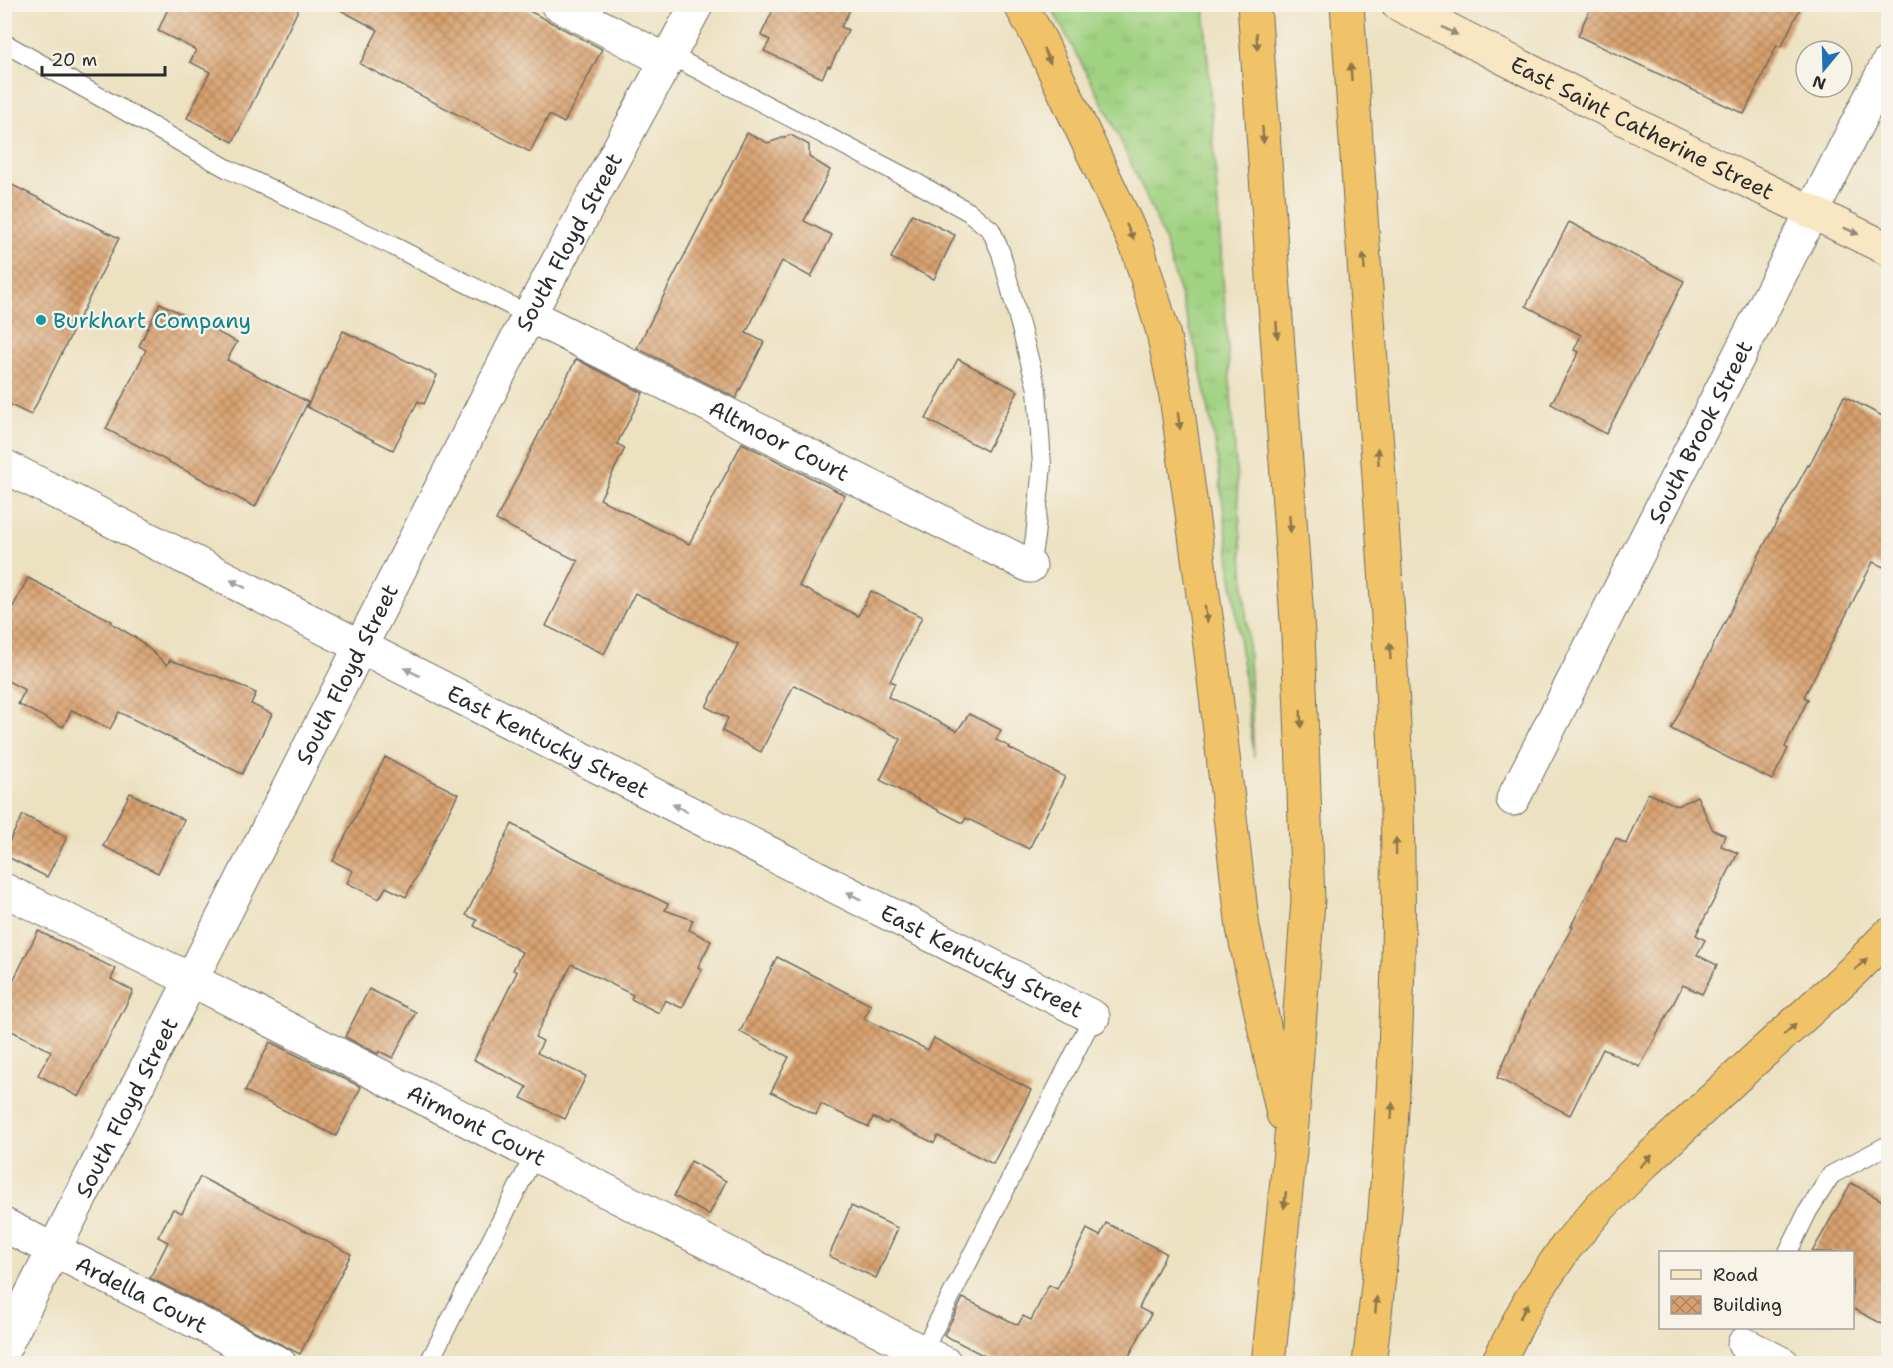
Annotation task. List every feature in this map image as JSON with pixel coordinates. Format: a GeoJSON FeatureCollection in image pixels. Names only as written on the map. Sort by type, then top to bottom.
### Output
{"type":"FeatureCollection","features":[{"type":"Feature","properties":{"kind":"highway"},"geometry":{"type":"LineString","coordinates":[[1020,4],[1040,40],[1138,249],[1163,332],[1176,396],[1211,653],[1243,928],[1290,1151]]}},
{"type":"Feature","properties":{"kind":"highway"},"geometry":{"type":"LineString","coordinates":[[1254,4],[1298,634],[1308,900],[1290,1151],[1268,1364]]}},
{"type":"Feature","properties":{"kind":"highway"},"geometry":{"type":"LineString","coordinates":[[1347,4],[1388,617],[1398,904],[1393,1102],[1384,1223],[1369,1364]]}},
{"type":"Feature","properties":{"kind":"highway"},"geometry":{"type":"LineString","coordinates":[[1497,1364],[1530,1300],[1566,1247],[1600,1207],[1675,1134],[1832,991],[1888,935]]}},
{"type":"Feature","properties":{"kind":"main road","name":"East Saint Catherine Street"},"geometry":{"type":"LineString","coordinates":[[1398,4],[1888,249]]}},
{"type":"Feature","properties":{"kind":"street"},"geometry":{"type":"LineString","coordinates":[[557,4],[669,58]]}},
{"type":"Feature","properties":{"kind":"street","name":"South Floyd Street"},"geometry":{"type":"LineString","coordinates":[[4,1348],[529,315],[697,4]]}},
{"type":"Feature","properties":{"kind":"street","name":"South Brook Street"},"geometry":{"type":"LineString","coordinates":[[1513,799],[1888,63]]}},
{"type":"Feature","properties":{"kind":"street","name":"Altmoor Court"},"geometry":{"type":"LineString","coordinates":[[529,315],[1030,566]]}},
{"type":"Feature","properties":{"kind":"street","name":"East Kentucky Street"},"geometry":{"type":"LineString","coordinates":[[4,466],[1093,1017]]}},
{"type":"Feature","properties":{"kind":"street","name":"Airmont Court"},"geometry":{"type":"LineString","coordinates":[[4,890],[192,980],[934,1357]]}},
{"type":"Feature","properties":{"kind":"street","name":"Ardella Court"},"geometry":{"type":"LineString","coordinates":[[4,1225],[280,1364]]}},
{"type":"Feature","properties":{"kind":"street"},"geometry":{"type":"LineString","coordinates":[[1748,1336],[1784,1364]]}},
{"type":"Feature","properties":{"kind":"lane"},"geometry":{"type":"LineString","coordinates":[[4,43],[228,169],[393,246],[529,315]]}},
{"type":"Feature","properties":{"kind":"lane"},"geometry":{"type":"LineString","coordinates":[[669,58],[915,182],[969,212],[991,230],[1001,253],[1037,389],[1042,465],[1030,566]]}},
{"type":"Feature","properties":{"kind":"lane"},"geometry":{"type":"LineString","coordinates":[[934,1357],[1093,1017]]}},
{"type":"Feature","properties":{"kind":"lane"},"geometry":{"type":"LineString","coordinates":[[1788,1251],[1808,1211],[1831,1175],[1888,1145]]}},
{"type":"Feature","properties":{"kind":"lane"},"geometry":{"type":"LineString","coordinates":[[428,1364],[535,1154]]}},
{"type":"Feature","properties":{"kind":"green space"},"geometry":{"type":"Polygon","coordinates":[[[1050,5],[1204,5],[1254,757],[1216,448],[1197,353],[1164,239],[1154,214],[1109,115],[1050,5]]]}},
{"type":"Feature","properties":{"kind":"building"},"geometry":{"type":"Polygon","coordinates":[[[170,4],[301,4],[233,142],[187,118],[210,72],[190,62],[196,50],[158,31],[170,4]]]}},
{"type":"Feature","properties":{"kind":"building"},"geometry":{"type":"Polygon","coordinates":[[[329,4],[516,4],[602,49],[564,123],[549,115],[530,152],[360,64],[378,30],[329,4]]]}},
{"type":"Feature","properties":{"kind":"building"},"geometry":{"type":"Polygon","coordinates":[[[776,4],[853,4],[841,27],[848,30],[822,78],[764,51],[770,40],[761,35],[776,4]]]}},
{"type":"Feature","properties":{"kind":"building"},"geometry":{"type":"Polygon","coordinates":[[[1592,4],[1802,4],[1781,47],[1777,45],[1744,114],[1578,36],[1592,4]]]}},
{"type":"Feature","properties":{"kind":"building"},"geometry":{"type":"Polygon","coordinates":[[[747,133],[768,143],[791,135],[809,145],[809,157],[830,170],[804,221],[832,235],[811,277],[782,261],[746,333],[764,342],[736,398],[637,348],[747,133]]]}},
{"type":"Feature","properties":{"kind":"building","name":"Burkhart Company"},"geometry":{"type":"Polygon","coordinates":[[[4,181],[119,238],[31,415],[4,402],[4,181]]]}},
{"type":"Feature","properties":{"kind":"building"},"geometry":{"type":"Polygon","coordinates":[[[912,214],[955,235],[934,279],[891,258],[912,214]]]}},
{"type":"Feature","properties":{"kind":"building"},"geometry":{"type":"Polygon","coordinates":[[[1569,222],[1684,281],[1606,434],[1551,404],[1579,352],[1574,350],[1581,335],[1526,306],[1569,222]]]}},
{"type":"Feature","properties":{"kind":"building"},"geometry":{"type":"Polygon","coordinates":[[[160,303],[237,342],[227,360],[308,402],[255,507],[106,429],[146,350],[139,346],[160,303]]]}},
{"type":"Feature","properties":{"kind":"building"},"geometry":{"type":"Polygon","coordinates":[[[343,331],[437,375],[424,404],[418,401],[393,450],[307,407],[343,331]]]}},
{"type":"Feature","properties":{"kind":"building"},"geometry":{"type":"Polygon","coordinates":[[[576,359],[643,393],[617,444],[625,448],[600,499],[643,521],[689,544],[742,443],[845,495],[799,586],[858,616],[871,591],[922,617],[890,681],[895,683],[888,697],[957,731],[969,714],[1001,730],[996,740],[1065,777],[1029,849],[966,818],[963,823],[880,780],[901,739],[794,685],[761,752],[722,731],[728,718],[706,707],[738,644],[635,593],[604,654],[546,626],[578,561],[496,520],[576,359]]]}},
{"type":"Feature","properties":{"kind":"building"},"geometry":{"type":"Polygon","coordinates":[[[958,359],[1018,391],[987,451],[926,419],[958,359]]]}},
{"type":"Feature","properties":{"kind":"building"},"geometry":{"type":"Polygon","coordinates":[[[1844,396],[1888,419],[1888,569],[1873,562],[1804,697],[1808,699],[1785,747],[1788,749],[1772,780],[1671,729],[1761,551],[1809,466],[1844,396]]]}},
{"type":"Feature","properties":{"kind":"building"},"geometry":{"type":"Polygon","coordinates":[[[28,578],[112,621],[111,623],[138,639],[167,665],[170,660],[233,682],[256,693],[251,704],[272,714],[242,774],[119,712],[110,729],[72,710],[63,727],[18,704],[25,690],[4,679],[4,624],[28,578]]]}},
{"type":"Feature","properties":{"kind":"building"},"geometry":{"type":"Polygon","coordinates":[[[385,757],[458,794],[406,897],[386,887],[379,899],[347,883],[353,871],[333,861],[385,757]]]}},
{"type":"Feature","properties":{"kind":"building"},"geometry":{"type":"Polygon","coordinates":[[[130,793],[184,820],[158,873],[103,846],[130,793]]]}},
{"type":"Feature","properties":{"kind":"building"},"geometry":{"type":"Polygon","coordinates":[[[1648,793],[1678,806],[1697,796],[1713,830],[1725,835],[1721,846],[1738,853],[1696,935],[1705,940],[1697,955],[1717,965],[1702,994],[1683,985],[1640,1067],[1603,1049],[1570,1115],[1497,1078],[1529,1004],[1573,926],[1571,926],[1616,838],[1626,844],[1648,793]]]}},
{"type":"Feature","properties":{"kind":"building"},"geometry":{"type":"Polygon","coordinates":[[[23,815],[67,837],[47,877],[4,855],[23,815]]]}},
{"type":"Feature","properties":{"kind":"building"},"geometry":{"type":"Polygon","coordinates":[[[512,824],[564,853],[668,904],[665,910],[693,920],[689,930],[711,941],[698,967],[702,969],[682,1008],[665,1000],[659,1013],[631,999],[633,995],[572,964],[535,1037],[543,1041],[537,1053],[586,1076],[565,1119],[521,1098],[527,1087],[474,1060],[517,972],[513,970],[522,952],[474,926],[477,920],[466,915],[512,824]]]}},
{"type":"Feature","properties":{"kind":"building"},"geometry":{"type":"Polygon","coordinates":[[[38,931],[116,969],[111,979],[133,991],[79,1097],[38,1075],[51,1051],[4,1027],[4,999],[38,931]]]}},
{"type":"Feature","properties":{"kind":"building"},"geometry":{"type":"Polygon","coordinates":[[[777,957],[871,1005],[864,1019],[928,1050],[934,1038],[1031,1090],[993,1164],[938,1136],[934,1143],[889,1121],[887,1124],[873,1117],[869,1127],[821,1104],[816,1115],[771,1092],[789,1057],[740,1032],[777,957]]]}},
{"type":"Feature","properties":{"kind":"building"},"geometry":{"type":"Polygon","coordinates":[[[369,989],[416,1012],[393,1058],[379,1051],[378,1054],[345,1037],[369,989]]]}},
{"type":"Feature","properties":{"kind":"building"},"geometry":{"type":"Polygon","coordinates":[[[270,1042],[361,1087],[336,1136],[245,1091],[270,1042]]]}},
{"type":"Feature","properties":{"kind":"building"},"geometry":{"type":"Polygon","coordinates":[[[691,1161],[726,1181],[709,1215],[674,1196],[691,1161]]]}},
{"type":"Feature","properties":{"kind":"building"},"geometry":{"type":"Polygon","coordinates":[[[200,1177],[351,1254],[300,1354],[150,1278],[168,1242],[158,1237],[173,1209],[182,1213],[200,1177]]]}},
{"type":"Feature","properties":{"kind":"building"},"geometry":{"type":"Polygon","coordinates":[[[1851,1183],[1888,1204],[1888,1327],[1854,1309],[1854,1251],[1813,1251],[1851,1183]]]}},
{"type":"Feature","properties":{"kind":"building"},"geometry":{"type":"Polygon","coordinates":[[[851,1206],[898,1228],[876,1278],[829,1256],[851,1206]]]}},
{"type":"Feature","properties":{"kind":"building"},"geometry":{"type":"Polygon","coordinates":[[[1106,1223],[1166,1253],[1139,1308],[1151,1314],[1125,1364],[1000,1364],[944,1335],[963,1298],[1018,1325],[1023,1316],[1031,1320],[1049,1285],[1057,1289],[1087,1229],[1100,1236],[1106,1223]]]}},
{"type":"Feature","properties":{"kind":"place","name":"Burkhart Company"},"geometry":{"type":"Point","coordinates":[41,320]}}]}
